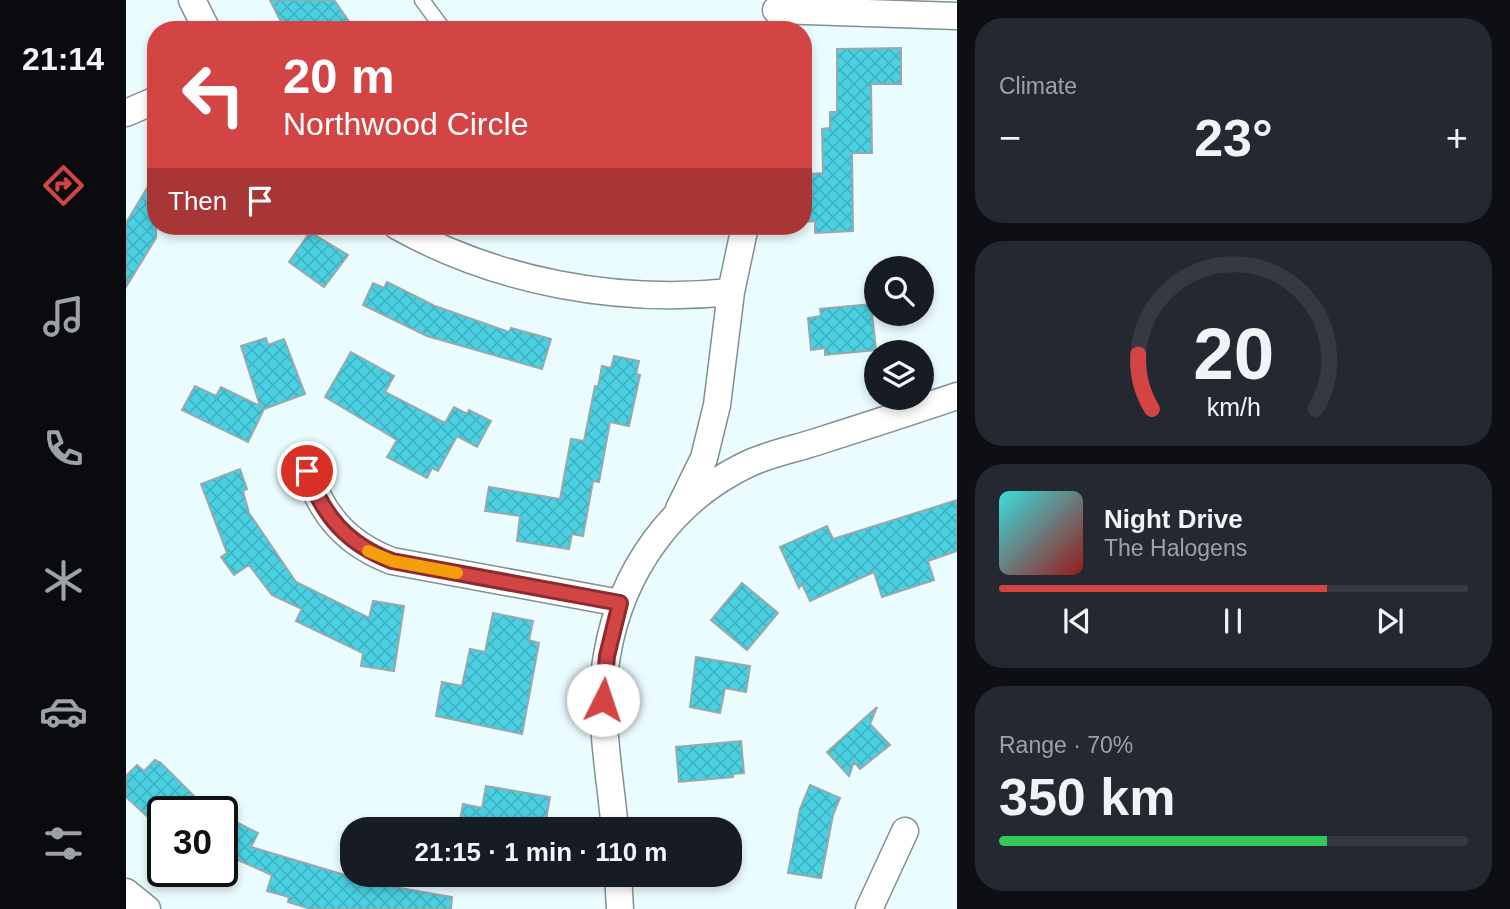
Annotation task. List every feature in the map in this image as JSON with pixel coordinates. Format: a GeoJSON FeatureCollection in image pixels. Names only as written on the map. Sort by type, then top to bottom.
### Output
{"type":"FeatureCollection","features":[{"type":"Feature","properties":{"kind":"street"},"geometry":{"type":"LineString","coordinates":[[192,0],[202,21]]}},
{"type":"Feature","properties":{"kind":"street"},"geometry":{"type":"LineString","coordinates":[[776,13],[957,16]]}},
{"type":"Feature","properties":{"kind":"street"},"geometry":{"type":"LineString","coordinates":[[126,113],[147,104]]}},
{"type":"Feature","properties":{"kind":"street"},"geometry":{"type":"LineString","coordinates":[[415,235],[454,254],[524,277],[572,287],[621,293],[691,296],[731,292]]}},
{"type":"Feature","properties":{"kind":"street"},"geometry":{"type":"LineString","coordinates":[[673,520],[704,458],[717,405],[731,292],[743,235]]}},
{"type":"Feature","properties":{"kind":"street"},"geometry":{"type":"LineString","coordinates":[[614,817],[603,700],[607,656],[620,603],[637,564],[673,520],[710,488],[751,463],[957,396]]}},
{"type":"Feature","properties":{"kind":"street"},"geometry":{"type":"LineString","coordinates":[[307,471],[316,498],[332,522],[352,541],[371,553],[392,561],[620,603]]}},
{"type":"Feature","properties":{"kind":"street"},"geometry":{"type":"LineString","coordinates":[[869,909],[905,831]]}},
{"type":"Feature","properties":{"kind":"street"},"geometry":{"type":"LineString","coordinates":[[619,887],[621,909]]}},
{"type":"Feature","properties":{"kind":"street"},"geometry":{"type":"LineString","coordinates":[[126,892],[147,909]]}},
{"type":"Feature","properties":{"kind":"lane"},"geometry":{"type":"LineString","coordinates":[[422,0],[437,21]]}},
{"type":"Feature","properties":{"kind":"building"},"geometry":{"type":"Polygon","coordinates":[[[270,0],[334,0],[349,21],[280,21],[270,0]]]}},
{"type":"Feature","properties":{"kind":"building"},"geometry":{"type":"Polygon","coordinates":[[[901,48],[901,84],[871,84],[872,153],[852,153],[853,231],[815,233],[815,221],[812,221],[812,174],[823,173],[822,129],[830,128],[830,112],[837,112],[837,49],[901,48]]]}},
{"type":"Feature","properties":{"kind":"building"},"geometry":{"type":"Polygon","coordinates":[[[147,188],[147,235],[156,235],[156,238],[126,287],[126,223],[147,188]]]}},
{"type":"Feature","properties":{"kind":"building"},"geometry":{"type":"Polygon","coordinates":[[[308,235],[315,235],[348,255],[324,287],[289,262],[308,235]]]}},
{"type":"Feature","properties":{"kind":"building"},"geometry":{"type":"Polygon","coordinates":[[[387,282],[435,306],[509,332],[511,328],[551,339],[542,369],[427,336],[363,305],[373,283],[384,288],[387,282]]]}},
{"type":"Feature","properties":{"kind":"building"},"geometry":{"type":"Polygon","coordinates":[[[864,305],[864,326],[873,326],[875,340],[864,340],[864,351],[825,355],[825,348],[811,350],[808,318],[821,316],[820,309],[864,305]]]}},
{"type":"Feature","properties":{"kind":"building"},"geometry":{"type":"Polygon","coordinates":[[[266,338],[268,345],[284,339],[305,394],[264,409],[248,442],[182,410],[195,386],[216,396],[221,387],[260,406],[241,346],[266,338]]]}},
{"type":"Feature","properties":{"kind":"building"},"geometry":{"type":"Polygon","coordinates":[[[351,352],[394,376],[385,392],[445,423],[454,407],[467,414],[469,410],[491,421],[477,447],[457,436],[438,471],[432,468],[427,478],[387,457],[397,440],[325,397],[351,352]]]}},
{"type":"Feature","properties":{"kind":"building"},"geometry":{"type":"Polygon","coordinates":[[[614,356],[639,361],[636,374],[640,375],[629,426],[610,422],[599,482],[593,481],[583,536],[572,534],[569,549],[517,541],[520,516],[485,511],[489,487],[560,499],[571,439],[584,441],[595,386],[598,387],[602,366],[611,368],[614,356]]]}},
{"type":"Feature","properties":{"kind":"building"},"geometry":{"type":"Polygon","coordinates":[[[240,469],[247,489],[243,491],[249,513],[296,582],[369,618],[373,601],[404,606],[394,671],[361,666],[363,653],[296,621],[302,609],[272,595],[249,565],[234,575],[221,557],[227,553],[201,484],[240,469]]]}},
{"type":"Feature","properties":{"kind":"building"},"geometry":{"type":"Polygon","coordinates":[[[957,500],[957,551],[928,561],[934,580],[882,597],[874,572],[810,601],[802,584],[799,588],[780,547],[827,526],[833,539],[957,500]]]}},
{"type":"Feature","properties":{"kind":"building"},"geometry":{"type":"Polygon","coordinates":[[[742,583],[778,613],[747,650],[711,620],[742,583]]]}},
{"type":"Feature","properties":{"kind":"building"},"geometry":{"type":"Polygon","coordinates":[[[493,613],[533,621],[529,640],[539,643],[522,734],[436,716],[442,682],[462,686],[470,649],[485,652],[493,613]]]}},
{"type":"Feature","properties":{"kind":"building"},"geometry":{"type":"Polygon","coordinates":[[[696,657],[750,666],[746,692],[725,688],[720,713],[690,707],[696,657]]]}},
{"type":"Feature","properties":{"kind":"building"},"geometry":{"type":"Polygon","coordinates":[[[877,707],[870,724],[890,745],[860,769],[854,762],[849,776],[827,752],[877,707]]]}},
{"type":"Feature","properties":{"kind":"building"},"geometry":{"type":"Polygon","coordinates":[[[741,741],[744,773],[733,774],[733,777],[679,782],[676,747],[741,741]]]}},
{"type":"Feature","properties":{"kind":"building"},"geometry":{"type":"Polygon","coordinates":[[[155,760],[161,763],[194,796],[147,796],[147,816],[126,797],[126,776],[137,765],[144,771],[155,760]]]}},
{"type":"Feature","properties":{"kind":"building"},"geometry":{"type":"Polygon","coordinates":[[[810,785],[840,798],[833,815],[821,878],[788,873],[800,809],[810,785]]]}},
{"type":"Feature","properties":{"kind":"building"},"geometry":{"type":"Polygon","coordinates":[[[486,786],[550,797],[547,817],[460,817],[463,804],[482,808],[486,786]]]}},
{"type":"Feature","properties":{"kind":"building"},"geometry":{"type":"Polygon","coordinates":[[[238,823],[258,833],[251,847],[340,874],[340,887],[394,887],[452,897],[451,909],[311,909],[288,902],[289,897],[267,891],[272,875],[238,860],[238,823]]]}},
{"type":"Feature","properties":{"kind":"slow traffic"},"geometry":{"type":"LineString","coordinates":[[368,551],[392,561],[457,573]]}},
{"type":"Feature","properties":{"kind":"route"},"geometry":{"type":"LineString","coordinates":[[307,471],[316,498],[332,522],[352,541],[371,553],[392,561],[620,603],[607,656],[603,700]]}}]}
